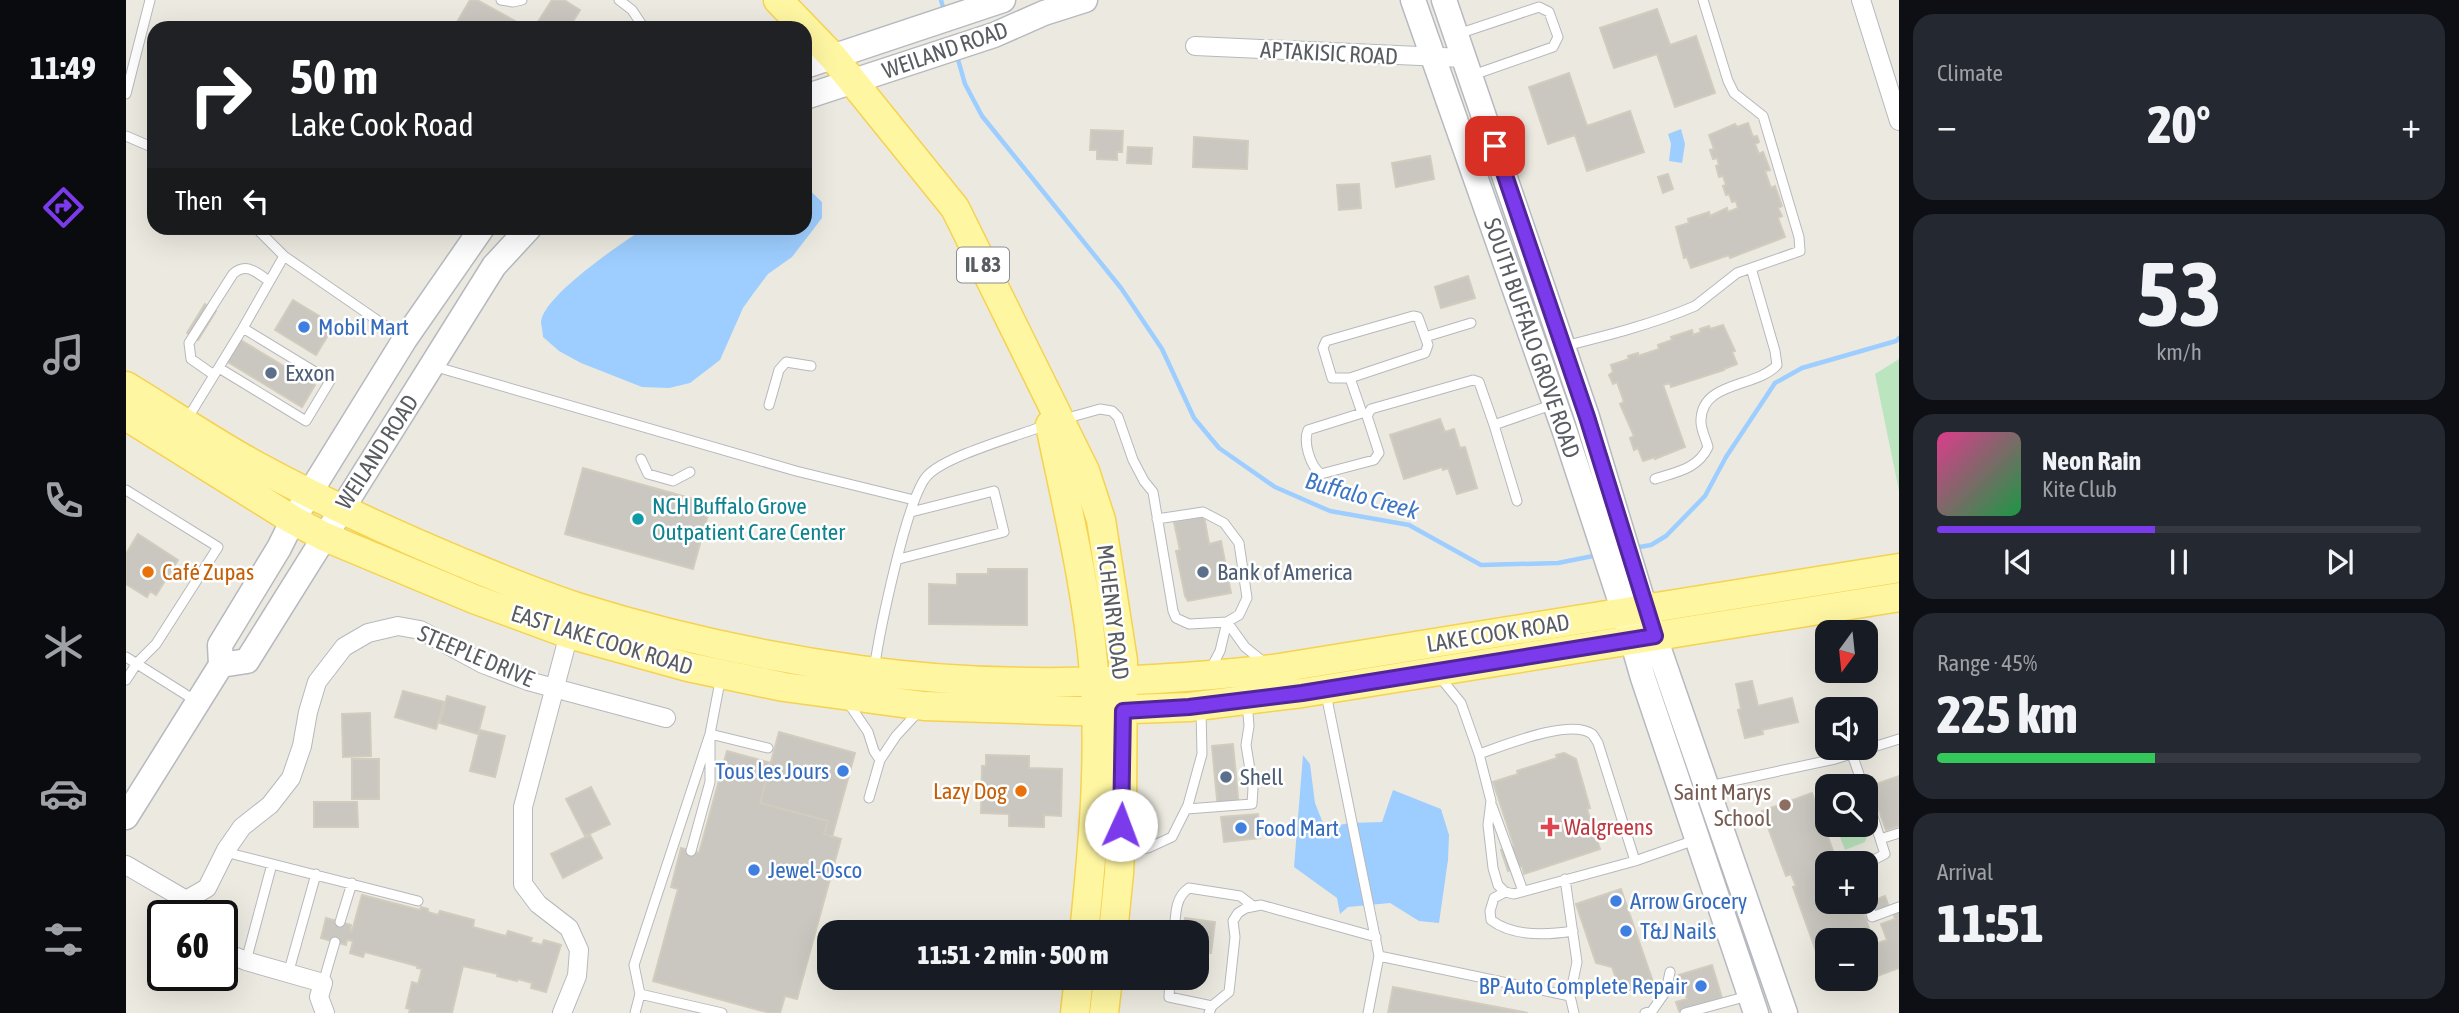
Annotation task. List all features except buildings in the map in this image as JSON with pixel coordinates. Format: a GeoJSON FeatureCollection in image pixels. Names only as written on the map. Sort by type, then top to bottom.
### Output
{"type":"FeatureCollection","features":[{"type":"Feature","properties":{"kind":"main road","name":"MCHENRY ROAD"},"geometry":{"type":"LineString","coordinates":[[778,0],[798,21]]}},
{"type":"Feature","properties":{"kind":"main road","name":"WEILAND ROAD"},"geometry":{"type":"LineString","coordinates":[[812,95],[994,34],[1044,13],[1085,0]]}},
{"type":"Feature","properties":{"kind":"main road","name":"SOUTH BUFFALO GROVE ROAD"},"geometry":{"type":"LineString","coordinates":[[1413,0],[1555,404],[1606,521]]}},
{"type":"Feature","properties":{"kind":"main road","name":"SOUTH BUFFALO GROVE ROAD"},"geometry":{"type":"LineString","coordinates":[[1444,0],[1563,347],[1606,521],[1639,624],[1669,676],[1785,1013]]}},
{"type":"Feature","properties":{"kind":"main road","name":"WEILAND ROAD"},"geometry":{"type":"LineString","coordinates":[[812,64],[996,2]]}},
{"type":"Feature","properties":{"kind":"main road","name":"MCHENRY ROAD"},"geometry":{"type":"LineString","coordinates":[[812,35],[854,82],[955,208],[1043,388],[1054,422],[1083,578],[1095,682],[1096,817],[1085,920]]}},
{"type":"Feature","properties":{"kind":"main road","name":"WEILAND ROAD"},"geometry":{"type":"LineString","coordinates":[[126,817],[221,665],[219,645],[279,548],[309,493],[405,339],[477,235]]}},
{"type":"Feature","properties":{"kind":"main road","name":"WEILAND ROAD"},"geometry":{"type":"LineString","coordinates":[[221,665],[247,660],[494,266],[523,235]]}},
{"type":"Feature","properties":{"kind":"main road","name":"EAST LAKE COOK ROAD"},"geometry":{"type":"LineString","coordinates":[[126,386],[254,464],[341,509],[394,534],[575,606],[688,638],[781,657],[874,671],[965,679],[1095,682]]}},
{"type":"Feature","properties":{"kind":"main road","name":"EAST LAKE COOK ROAD"},"geometry":{"type":"LineString","coordinates":[[126,416],[323,536],[474,599],[569,634],[721,674],[844,696],[924,706],[1123,711]]}},
{"type":"Feature","properties":{"kind":"main road","name":"MCHENRY ROAD"},"geometry":{"type":"LineString","coordinates":[[1054,422],[1084,471],[1101,520],[1123,661],[1120,850],[1114,920]]}},
{"type":"Feature","properties":{"kind":"main road","name":"LAKE COOK ROAD"},"geometry":{"type":"LineString","coordinates":[[1123,711],[1201,706],[1436,671],[1899,568]]}},
{"type":"Feature","properties":{"kind":"main road","name":"LAKE COOK ROAD"},"geometry":{"type":"LineString","coordinates":[[1095,682],[1206,676],[1273,669],[1639,624],[1899,597]]}},
{"type":"Feature","properties":{"kind":"main road","name":"SOUTH BUFFALO GROVE ROAD"},"geometry":{"type":"LineString","coordinates":[[1639,624],[1643,678],[1753,1004]]}},
{"type":"Feature","properties":{"kind":"main road"},"geometry":{"type":"LineString","coordinates":[[1696,840],[1723,831]]}},
{"type":"Feature","properties":{"kind":"main road"},"geometry":{"type":"LineString","coordinates":[[1075,1013],[1078,990]]}},
{"type":"Feature","properties":{"kind":"main road"},"geometry":{"type":"LineString","coordinates":[[1104,1013],[1107,990]]}},
{"type":"Feature","properties":{"kind":"street"},"geometry":{"type":"LineString","coordinates":[[1861,0],[1899,121]]}},
{"type":"Feature","properties":{"kind":"street","name":"APTAKISIC ROAD"},"geometry":{"type":"LineString","coordinates":[[1195,46],[1434,58],[1467,67]]}},
{"type":"Feature","properties":{"kind":"street","name":"STEEPLE DRIVE"},"geometry":{"type":"LineString","coordinates":[[197,900],[207,888],[225,852],[242,827],[270,805],[291,778],[302,746],[317,682],[344,647],[368,633],[398,626],[420,630],[483,664],[528,681],[666,718]]}},
{"type":"Feature","properties":{"kind":"street"},"geometry":{"type":"LineString","coordinates":[[562,1013],[577,976],[579,950],[569,928],[538,904],[523,884],[523,807],[569,634]]}},
{"type":"Feature","properties":{"kind":"street"},"geometry":{"type":"LineString","coordinates":[[126,866],[178,900]]}},
{"type":"Feature","properties":{"kind":"street"},"geometry":{"type":"LineString","coordinates":[[238,958],[323,983],[319,997],[325,1013]]}},
{"type":"Feature","properties":{"kind":"lane"},"geometry":{"type":"LineString","coordinates":[[126,93],[150,0]]}},
{"type":"Feature","properties":{"kind":"lane"},"geometry":{"type":"LineString","coordinates":[[501,0],[522,0]]}},
{"type":"Feature","properties":{"kind":"lane"},"geometry":{"type":"LineString","coordinates":[[619,0],[632,10],[639,21]]}},
{"type":"Feature","properties":{"kind":"lane"},"geometry":{"type":"LineString","coordinates":[[1563,347],[1640,326],[1688,309],[1737,273],[1800,251],[1763,117],[1734,93],[1703,0]]}},
{"type":"Feature","properties":{"kind":"lane"},"geometry":{"type":"LineString","coordinates":[[1456,34],[1539,6],[1549,12],[1558,37],[1553,47],[1467,67]]}},
{"type":"Feature","properties":{"kind":"lane"},"geometry":{"type":"LineString","coordinates":[[126,136],[147,145]]}},
{"type":"Feature","properties":{"kind":"lane"},"geometry":{"type":"LineString","coordinates":[[263,235],[284,256],[405,339]]}},
{"type":"Feature","properties":{"kind":"lane"},"geometry":{"type":"LineString","coordinates":[[186,422],[284,256]]}},
{"type":"Feature","properties":{"kind":"lane"},"geometry":{"type":"LineString","coordinates":[[243,328],[330,381],[306,421],[191,359],[189,343],[233,274],[245,267],[269,281]]}},
{"type":"Feature","properties":{"kind":"lane"},"geometry":{"type":"LineString","coordinates":[[1655,479],[1682,471],[1702,460],[1708,447],[1701,421],[1707,401],[1721,390],[1768,375],[1777,365],[1751,268]]}},
{"type":"Feature","properties":{"kind":"lane"},"geometry":{"type":"LineString","coordinates":[[1413,316],[1418,317],[1428,345],[1425,353],[1350,378],[1332,378],[1324,348],[1326,341],[1413,316]]}},
{"type":"Feature","properties":{"kind":"lane"},"geometry":{"type":"LineString","coordinates":[[1425,337],[1471,323]]}},
{"type":"Feature","properties":{"kind":"lane"},"geometry":{"type":"LineString","coordinates":[[769,405],[779,369],[786,362],[811,366]]}},
{"type":"Feature","properties":{"kind":"lane"},"geometry":{"type":"LineString","coordinates":[[433,366],[796,471],[914,500]]}},
{"type":"Feature","properties":{"kind":"lane"},"geometry":{"type":"LineString","coordinates":[[1350,378],[1366,411],[1379,453],[1374,460],[1321,474],[1314,469],[1305,437],[1308,430],[1366,411],[1472,380],[1479,382],[1517,501]]}},
{"type":"Feature","properties":{"kind":"lane"},"geometry":{"type":"LineString","coordinates":[[1494,425],[1555,404]]}},
{"type":"Feature","properties":{"kind":"lane"},"geometry":{"type":"LineString","coordinates":[[874,671],[880,634],[914,500],[927,475],[951,460],[1054,422],[1100,409],[1112,411],[1118,417],[1144,481],[1153,492],[1157,519],[1172,611],[1176,618],[1189,624],[1227,622],[1239,615],[1247,598],[1238,543],[1224,523],[1203,512],[1157,519]]}},
{"type":"Feature","properties":{"kind":"lane"},"geometry":{"type":"LineString","coordinates":[[641,459],[648,474],[673,481],[690,472]]}},
{"type":"Feature","properties":{"kind":"lane"},"geometry":{"type":"LineString","coordinates":[[126,490],[218,547],[156,644],[136,663],[126,680]]}},
{"type":"Feature","properties":{"kind":"lane"},"geometry":{"type":"LineString","coordinates":[[899,559],[1004,532],[994,491],[911,512]]}},
{"type":"Feature","properties":{"kind":"lane"},"geometry":{"type":"LineString","coordinates":[[1227,622],[1245,647],[1273,669]]}},
{"type":"Feature","properties":{"kind":"lane"},"geometry":{"type":"LineString","coordinates":[[1206,676],[1220,651],[1227,622]]}},
{"type":"Feature","properties":{"kind":"lane"},"geometry":{"type":"LineString","coordinates":[[126,656],[197,702]]}},
{"type":"Feature","properties":{"kind":"lane"},"geometry":{"type":"LineString","coordinates":[[1436,671],[1461,703],[1479,754],[1491,801],[1523,891]]}},
{"type":"Feature","properties":{"kind":"lane"},"geometry":{"type":"LineString","coordinates":[[645,1013],[639,998],[634,965],[710,734],[721,674]]}},
{"type":"Feature","properties":{"kind":"lane"},"geometry":{"type":"LineString","coordinates":[[1324,689],[1379,957],[1368,1013]]}},
{"type":"Feature","properties":{"kind":"lane"},"geometry":{"type":"LineString","coordinates":[[844,696],[868,732],[880,760]]}},
{"type":"Feature","properties":{"kind":"lane"},"geometry":{"type":"LineString","coordinates":[[1187,808],[1252,804],[1253,788],[1246,745],[1249,726],[1247,700]]}},
{"type":"Feature","properties":{"kind":"lane"},"geometry":{"type":"LineString","coordinates":[[869,797],[880,760],[896,736],[924,706]]}},
{"type":"Feature","properties":{"kind":"lane"},"geometry":{"type":"LineString","coordinates":[[1120,850],[1148,848],[1172,837],[1187,808],[1202,754],[1201,706]]}},
{"type":"Feature","properties":{"kind":"lane"},"geometry":{"type":"LineString","coordinates":[[1479,754],[1547,732],[1581,730],[1591,734],[1598,743],[1635,861]]}},
{"type":"Feature","properties":{"kind":"lane"},"geometry":{"type":"LineString","coordinates":[[710,734],[768,748]]}},
{"type":"Feature","properties":{"kind":"lane"},"geometry":{"type":"LineString","coordinates":[[691,851],[710,782],[710,734]]}},
{"type":"Feature","properties":{"kind":"lane"},"geometry":{"type":"LineString","coordinates":[[1878,746],[1899,739]]}},
{"type":"Feature","properties":{"kind":"lane"},"geometry":{"type":"LineString","coordinates":[[1707,786],[1825,760]]}},
{"type":"Feature","properties":{"kind":"lane"},"geometry":{"type":"LineString","coordinates":[[1491,801],[1488,825],[1493,868],[1498,884],[1505,892],[1514,894],[1635,861],[1696,840]]}},
{"type":"Feature","properties":{"kind":"lane"},"geometry":{"type":"LineString","coordinates":[[1878,833],[1885,854],[1878,858]]}},
{"type":"Feature","properties":{"kind":"lane"},"geometry":{"type":"LineString","coordinates":[[1880,839],[1899,833]]}},
{"type":"Feature","properties":{"kind":"lane"},"geometry":{"type":"LineString","coordinates":[[225,852],[418,901]]}},
{"type":"Feature","properties":{"kind":"lane"},"geometry":{"type":"LineString","coordinates":[[246,961],[272,864]]}},
{"type":"Feature","properties":{"kind":"lane"},"geometry":{"type":"LineString","coordinates":[[288,974],[316,874]]}},
{"type":"Feature","properties":{"kind":"lane"},"geometry":{"type":"LineString","coordinates":[[1565,879],[1577,961],[1570,996],[1574,1013]]}},
{"type":"Feature","properties":{"kind":"lane"},"geometry":{"type":"LineString","coordinates":[[340,922],[352,883]]}},
{"type":"Feature","properties":{"kind":"lane"},"geometry":{"type":"LineString","coordinates":[[1175,920],[1181,893],[1189,888],[1240,896],[1254,906]]}},
{"type":"Feature","properties":{"kind":"lane"},"geometry":{"type":"LineString","coordinates":[[1505,892],[1494,898],[1490,911],[1491,920],[1502,928],[1552,934],[1573,931]]}},
{"type":"Feature","properties":{"kind":"lane"},"geometry":{"type":"LineString","coordinates":[[1169,990],[1169,997],[1211,1010],[1229,992],[1235,937],[1233,921],[1238,913],[1254,906],[1261,905],[1376,937]]}},
{"type":"Feature","properties":{"kind":"lane"},"geometry":{"type":"LineString","coordinates":[[1871,914],[1872,917],[1899,907]]}},
{"type":"Feature","properties":{"kind":"lane"},"geometry":{"type":"LineString","coordinates":[[323,983],[335,942]]}},
{"type":"Feature","properties":{"kind":"lane"},"geometry":{"type":"LineString","coordinates":[[1379,957],[1570,996]]}},
{"type":"Feature","properties":{"kind":"lane"},"geometry":{"type":"LineString","coordinates":[[1652,1012],[1666,991],[1671,972]]}},
{"type":"Feature","properties":{"kind":"lane"},"geometry":{"type":"LineString","coordinates":[[635,1013],[639,998]]}},
{"type":"Feature","properties":{"kind":"lane"},"geometry":{"type":"LineString","coordinates":[[639,998],[722,1013]]}},
{"type":"Feature","properties":{"kind":"lane"},"geometry":{"type":"LineString","coordinates":[[1685,1013],[1753,1004]]}},
{"type":"Feature","properties":{"kind":"green space"},"geometry":{"type":"Polygon","coordinates":[[[1899,359],[1899,491],[1875,374],[1899,359]]]}},
{"type":"Feature","properties":{"kind":"green space"},"geometry":{"type":"Polygon","coordinates":[[[1840,837],[1867,837],[1865,842],[1845,850],[1840,837]]]}},
{"type":"Feature","properties":{"kind":"water"},"geometry":{"type":"Polygon","coordinates":[[[1681,129],[1685,144],[1682,163],[1669,161],[1671,144],[1668,134],[1681,129]]]}},
{"type":"Feature","properties":{"kind":"water"},"geometry":{"type":"Polygon","coordinates":[[[812,193],[822,202],[822,218],[812,231],[812,193]]]}},
{"type":"Feature","properties":{"kind":"water"},"geometry":{"type":"Polygon","coordinates":[[[635,235],[809,235],[792,257],[768,274],[743,308],[720,360],[690,383],[669,388],[642,387],[581,363],[559,351],[543,337],[541,321],[556,297],[635,235]]]}},
{"type":"Feature","properties":{"kind":"water"},"geometry":{"type":"Polygon","coordinates":[[[1303,755],[1310,764],[1315,803],[1325,828],[1349,823],[1382,822],[1393,790],[1441,809],[1449,835],[1439,923],[1419,921],[1390,903],[1348,907],[1340,914],[1337,898],[1294,867],[1303,755]]]}},
{"type":"Feature","properties":{"kind":"waterway","name":"Buffalo Creek"},"geometry":{"type":"LineString","coordinates":[[941,0],[944,11]]}},
{"type":"Feature","properties":{"kind":"waterway","name":"Buffalo Creek"},"geometry":{"type":"LineString","coordinates":[[957,56],[965,84],[982,116],[1121,288],[1162,349],[1194,418],[1219,448],[1275,487],[1330,511],[1409,525],[1481,565],[1558,563],[1598,555]]}},
{"type":"Feature","properties":{"kind":"waterway","name":"Buffalo Creek"},"geometry":{"type":"LineString","coordinates":[[1634,548],[1651,545],[1666,536],[1705,496],[1726,457],[1775,383],[1802,368],[1899,338]]}},
{"type":"Feature","properties":{"kind":"place","name":"Mobil Mart"},"geometry":{"type":"Point","coordinates":[304,327]}},
{"type":"Feature","properties":{"kind":"place","name":"Exxon"},"geometry":{"type":"Point","coordinates":[271,373]}},
{"type":"Feature","properties":{"kind":"place","name":"NCH Buffalo Grove Outpatient Care Center"},"geometry":{"type":"Point","coordinates":[638,519]}},
{"type":"Feature","properties":{"kind":"place","name":"Café Zupas"},"geometry":{"type":"Point","coordinates":[148,572]}},
{"type":"Feature","properties":{"kind":"place","name":"Bank of America"},"geometry":{"type":"Point","coordinates":[1203,572]}},
{"type":"Feature","properties":{"kind":"place","name":"Tous les Jours"},"geometry":{"type":"Point","coordinates":[843,771]}},
{"type":"Feature","properties":{"kind":"place","name":"Shell"},"geometry":{"type":"Point","coordinates":[1226,777]}},
{"type":"Feature","properties":{"kind":"place","name":"Lazy Dog"},"geometry":{"type":"Point","coordinates":[1021,791]}},
{"type":"Feature","properties":{"kind":"place","name":"Saint Marys School"},"geometry":{"type":"Point","coordinates":[1785,805]}},
{"type":"Feature","properties":{"kind":"place","name":"Walgreens"},"geometry":{"type":"Point","coordinates":[1550,827]}},
{"type":"Feature","properties":{"kind":"place","name":"Food Mart"},"geometry":{"type":"Point","coordinates":[1241,828]}},
{"type":"Feature","properties":{"kind":"place","name":"Jewel-Osco"},"geometry":{"type":"Point","coordinates":[754,870]}},
{"type":"Feature","properties":{"kind":"place","name":"Arrow Grocery"},"geometry":{"type":"Point","coordinates":[1616,901]}},
{"type":"Feature","properties":{"kind":"place","name":"T&J Nails"},"geometry":{"type":"Point","coordinates":[1626,931]}},
{"type":"Feature","properties":{"kind":"place","name":"BP Auto Complete Repair"},"geometry":{"type":"Point","coordinates":[1701,986]}},
{"type":"Feature","properties":{"kind":"route"},"geometry":{"type":"LineString","coordinates":[[1121,825],[1123,711],[1189,707],[1302,693],[1655,636],[1587,417],[1495,146]]}}]}
